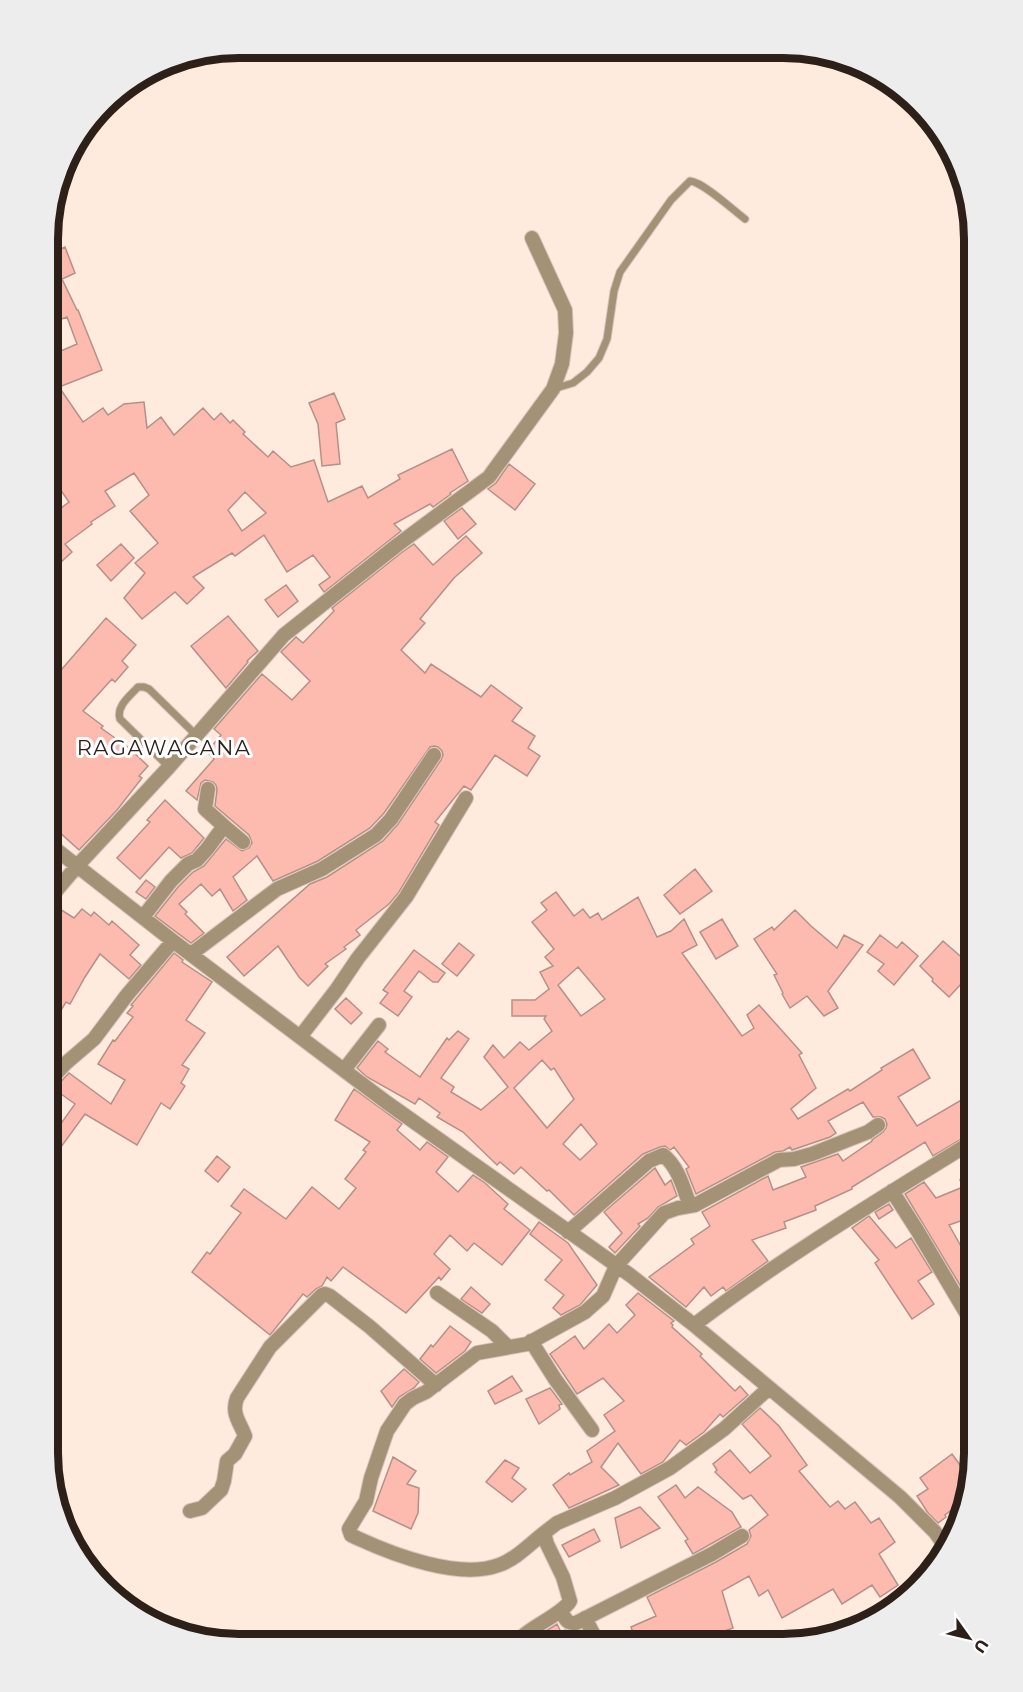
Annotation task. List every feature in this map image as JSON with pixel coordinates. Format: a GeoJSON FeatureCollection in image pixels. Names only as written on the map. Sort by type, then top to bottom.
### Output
{"type":"FeatureCollection","features":[{"type":"Feature","properties":{"kind":"street"},"geometry":{"type":"LineString","coordinates":[[58,888],[169,767],[284,635],[396,546],[489,477],[553,389],[562,364],[567,333],[565,310],[532,238]]}},
{"type":"Feature","properties":{"kind":"street"},"geometry":{"type":"LineString","coordinates":[[190,954],[277,889],[322,869],[376,834],[391,819],[434,755]]}},
{"type":"Feature","properties":{"kind":"street"},"geometry":{"type":"LineString","coordinates":[[208,789],[205,808],[243,842]]}},
{"type":"Feature","properties":{"kind":"street"},"geometry":{"type":"LineString","coordinates":[[300,1037],[406,897],[466,798]]}},
{"type":"Feature","properties":{"kind":"street"},"geometry":{"type":"LineString","coordinates":[[143,917],[171,881],[188,864],[197,860],[224,826]]}},
{"type":"Feature","properties":{"kind":"street"},"geometry":{"type":"LineString","coordinates":[[58,851],[344,1070],[622,1270],[694,1325],[900,1497],[941,1541]]}},
{"type":"Feature","properties":{"kind":"street"},"geometry":{"type":"LineString","coordinates":[[58,1071],[94,1039],[127,995],[173,941]]}},
{"type":"Feature","properties":{"kind":"street"},"geometry":{"type":"LineString","coordinates":[[344,1070],[379,1025]]}},
{"type":"Feature","properties":{"kind":"street"},"geometry":{"type":"LineString","coordinates":[[770,1388],[724,1429],[670,1468],[615,1498],[557,1523],[516,1556],[501,1565],[481,1570],[441,1566],[408,1559],[357,1538],[349,1532],[366,1501],[371,1478],[387,1431],[405,1404],[436,1385],[477,1353],[508,1347],[537,1350],[603,1296],[664,1213],[707,1200],[779,1160],[812,1154],[868,1132],[878,1125]]}},
{"type":"Feature","properties":{"kind":"street"},"geometry":{"type":"LineString","coordinates":[[694,1325],[835,1228],[964,1147]]}},
{"type":"Feature","properties":{"kind":"street"},"geometry":{"type":"LineString","coordinates":[[568,1232],[649,1161],[663,1155],[673,1165],[690,1206]]}},
{"type":"Feature","properties":{"kind":"street"},"geometry":{"type":"LineString","coordinates":[[892,1191],[964,1309]]}},
{"type":"Feature","properties":{"kind":"street"},"geometry":{"type":"LineString","coordinates":[[437,1293],[492,1331],[508,1347]]}},
{"type":"Feature","properties":{"kind":"street"},"geometry":{"type":"LineString","coordinates":[[190,1511],[202,1508],[220,1490],[227,1461],[235,1454],[245,1436],[234,1413],[237,1398],[270,1347],[322,1295],[330,1296],[370,1327],[436,1385]]}},
{"type":"Feature","properties":{"kind":"street"},"geometry":{"type":"LineString","coordinates":[[537,1350],[592,1430]]}},
{"type":"Feature","properties":{"kind":"street"},"geometry":{"type":"LineString","coordinates":[[525,1634],[565,1608],[570,1601],[563,1577],[544,1533]]}},
{"type":"Feature","properties":{"kind":"street"},"geometry":{"type":"LineString","coordinates":[[561,1610],[567,1622],[576,1623],[742,1536]]}},
{"type":"Feature","properties":{"kind":"street"},"geometry":{"type":"LineString","coordinates":[[585,1618],[593,1634]]}},
{"type":"Feature","properties":{"kind":"lane"},"geometry":{"type":"LineString","coordinates":[[553,389],[573,383],[599,358],[607,339],[614,291],[620,273],[670,200],[690,181],[703,186],[745,219]]}},
{"type":"Feature","properties":{"kind":"lane"},"geometry":{"type":"LineString","coordinates":[[169,767],[120,719],[118,713],[120,708],[138,687],[144,687],[149,689],[196,735]]}},
{"type":"Feature","properties":{"kind":"building"},"geometry":{"type":"Polygon","coordinates":[[[65,247],[75,273],[62,279],[78,310],[102,370],[59,387],[83,422],[103,408],[108,415],[124,404],[144,402],[147,428],[161,417],[174,435],[203,408],[214,420],[221,413],[230,423],[233,420],[245,432],[243,434],[268,457],[273,451],[291,467],[314,460],[328,502],[362,486],[368,498],[400,479],[398,475],[452,449],[468,481],[433,507],[430,504],[394,524],[401,531],[324,592],[319,585],[330,577],[313,555],[287,572],[264,535],[235,556],[232,553],[193,577],[204,588],[187,604],[175,592],[142,619],[124,598],[145,573],[135,563],[158,543],[130,511],[149,495],[134,473],[105,491],[115,506],[65,544],[72,552],[58,565],[58,510],[69,502],[58,486],[58,352],[77,344],[67,317],[58,320],[58,250],[65,247]],[[245,492],[228,510],[242,531],[266,513],[245,492]]]}},
{"type":"Feature","properties":{"kind":"building"},"geometry":{"type":"Polygon","coordinates":[[[334,393],[345,419],[336,423],[340,464],[322,466],[318,424],[309,403],[334,393]]]}},
{"type":"Feature","properties":{"kind":"building"},"geometry":{"type":"Polygon","coordinates":[[[509,464],[535,484],[515,510],[488,489],[496,483],[509,464]]]}},
{"type":"Feature","properties":{"kind":"building"},"geometry":{"type":"Polygon","coordinates":[[[462,508],[476,524],[458,539],[444,521],[462,508]]]}},
{"type":"Feature","properties":{"kind":"building"},"geometry":{"type":"Polygon","coordinates":[[[466,536],[482,553],[454,578],[420,619],[425,623],[401,650],[425,673],[431,664],[481,697],[491,685],[522,708],[512,721],[535,736],[528,748],[540,756],[527,776],[495,755],[471,790],[464,786],[435,822],[439,825],[399,892],[389,904],[356,930],[360,935],[344,947],[346,949],[325,964],[328,966],[308,986],[278,946],[244,976],[227,957],[310,884],[327,877],[383,841],[398,824],[443,755],[438,747],[430,747],[384,813],[370,828],[318,861],[273,881],[257,856],[233,877],[247,900],[233,911],[220,889],[212,896],[201,884],[179,904],[187,912],[185,914],[204,933],[191,943],[155,916],[178,887],[193,872],[204,866],[226,839],[242,851],[249,848],[252,843],[249,835],[215,806],[217,790],[213,782],[205,780],[201,783],[197,800],[186,791],[214,759],[207,752],[221,735],[214,729],[262,674],[292,700],[310,681],[281,652],[296,637],[303,643],[334,611],[332,608],[401,553],[414,544],[433,565],[466,536]]]}},
{"type":"Feature","properties":{"kind":"building"},"geometry":{"type":"Polygon","coordinates":[[[121,544],[134,558],[111,581],[97,565],[121,544]]]}},
{"type":"Feature","properties":{"kind":"building"},"geometry":{"type":"Polygon","coordinates":[[[286,585],[298,601],[278,617],[265,600],[286,585]]]}},
{"type":"Feature","properties":{"kind":"building"},"geometry":{"type":"Polygon","coordinates":[[[228,616],[258,651],[226,688],[191,646],[228,616]]]}},
{"type":"Feature","properties":{"kind":"building"},"geometry":{"type":"Polygon","coordinates":[[[106,618],[136,645],[122,661],[128,667],[115,682],[112,679],[83,711],[148,766],[139,776],[142,778],[117,810],[79,850],[58,831],[58,666],[62,669],[106,618]]]}},
{"type":"Feature","properties":{"kind":"building"},"geometry":{"type":"Polygon","coordinates":[[[165,800],[204,838],[192,853],[181,858],[169,847],[140,879],[117,858],[150,822],[147,820],[165,800]]]}},
{"type":"Feature","properties":{"kind":"building"},"geometry":{"type":"Polygon","coordinates":[[[695,869],[712,891],[680,914],[664,895],[695,869]]]}},
{"type":"Feature","properties":{"kind":"building"},"geometry":{"type":"Polygon","coordinates":[[[146,880],[155,887],[146,899],[136,892],[146,880]]]}},
{"type":"Feature","properties":{"kind":"building"},"geometry":{"type":"Polygon","coordinates":[[[556,892],[574,916],[583,909],[590,918],[598,913],[602,920],[638,897],[657,937],[671,931],[684,919],[697,945],[682,953],[742,1036],[754,1028],[747,1015],[759,1005],[802,1053],[799,1055],[816,1088],[791,1109],[798,1119],[848,1089],[850,1091],[882,1070],[881,1068],[913,1049],[930,1078],[898,1097],[917,1126],[964,1098],[964,1138],[933,1156],[925,1142],[852,1189],[815,1206],[816,1210],[784,1222],[786,1228],[752,1240],[768,1261],[726,1291],[723,1287],[711,1296],[704,1287],[686,1307],[649,1277],[694,1244],[691,1239],[710,1226],[702,1212],[768,1176],[773,1190],[806,1177],[801,1167],[838,1154],[843,1161],[883,1132],[887,1124],[881,1117],[873,1117],[863,1102],[828,1121],[836,1133],[830,1137],[792,1150],[790,1147],[775,1152],[696,1194],[686,1169],[689,1167],[674,1147],[670,1150],[665,1146],[660,1147],[643,1154],[574,1215],[521,1167],[514,1174],[500,1162],[497,1165],[463,1132],[437,1117],[440,1113],[419,1098],[415,1104],[367,1077],[357,1068],[378,1041],[388,1049],[385,1052],[420,1077],[447,1038],[449,1040],[458,1031],[469,1039],[441,1078],[454,1087],[451,1092],[481,1110],[508,1087],[484,1057],[493,1045],[504,1058],[520,1042],[529,1050],[552,1031],[544,1019],[546,1016],[512,1016],[512,1000],[535,1000],[549,989],[540,972],[553,966],[545,957],[554,949],[532,922],[547,910],[541,903],[556,892]],[[578,967],[558,985],[581,1016],[605,999],[578,967]],[[542,1060],[514,1088],[547,1128],[574,1099],[554,1068],[551,1070],[542,1060]],[[581,1124],[563,1144],[580,1160],[597,1144],[581,1124]]]}},
{"type":"Feature","properties":{"kind":"building"},"geometry":{"type":"Polygon","coordinates":[[[58,908],[74,918],[82,909],[91,916],[94,912],[109,925],[112,921],[139,945],[130,955],[141,965],[129,979],[100,954],[70,1004],[66,1002],[58,1015],[58,908]]]}},
{"type":"Feature","properties":{"kind":"building"},"geometry":{"type":"Polygon","coordinates":[[[795,910],[837,948],[844,935],[863,945],[828,991],[838,1008],[824,1016],[807,996],[790,1008],[774,975],[777,974],[754,939],[772,927],[774,930],[795,910]]]}},
{"type":"Feature","properties":{"kind":"building"},"geometry":{"type":"Polygon","coordinates":[[[722,919],[738,946],[716,959],[700,932],[722,919]]]}},
{"type":"Feature","properties":{"kind":"building"},"geometry":{"type":"Polygon","coordinates":[[[880,935],[897,948],[902,942],[918,956],[894,985],[878,971],[884,964],[867,952],[880,935]]]}},
{"type":"Feature","properties":{"kind":"building"},"geometry":{"type":"Polygon","coordinates":[[[943,941],[964,959],[964,981],[949,997],[920,966],[943,941]]]}},
{"type":"Feature","properties":{"kind":"building"},"geometry":{"type":"Polygon","coordinates":[[[459,943],[474,955],[457,976],[442,964],[459,943]]]}},
{"type":"Feature","properties":{"kind":"building"},"geometry":{"type":"Polygon","coordinates":[[[414,950],[445,973],[438,982],[433,982],[419,971],[404,991],[412,997],[398,1016],[380,1003],[388,993],[383,990],[414,950]]]}},
{"type":"Feature","properties":{"kind":"building"},"geometry":{"type":"Polygon","coordinates":[[[174,953],[183,960],[182,962],[212,982],[186,1020],[205,1033],[182,1065],[189,1069],[181,1083],[185,1086],[170,1109],[161,1103],[137,1145],[85,1114],[61,1147],[58,1145],[58,1124],[60,1125],[75,1104],[58,1092],[58,1085],[69,1073],[111,1104],[125,1080],[98,1064],[113,1040],[115,1041],[133,1017],[127,1013],[133,1006],[131,1005],[174,953]]]}},
{"type":"Feature","properties":{"kind":"building"},"geometry":{"type":"Polygon","coordinates":[[[346,998],[362,1013],[351,1024],[335,1009],[346,998]]]}},
{"type":"Feature","properties":{"kind":"building"},"geometry":{"type":"Polygon","coordinates":[[[354,1089],[402,1124],[397,1130],[420,1150],[427,1142],[448,1157],[436,1172],[458,1192],[473,1175],[508,1204],[504,1209],[530,1230],[502,1265],[474,1243],[467,1251],[450,1235],[434,1254],[450,1269],[441,1280],[439,1277],[406,1313],[343,1267],[331,1281],[327,1277],[322,1286],[307,1297],[303,1294],[270,1335],[192,1272],[207,1252],[210,1254],[241,1213],[231,1206],[244,1189],[286,1219],[312,1187],[339,1209],[356,1188],[345,1179],[366,1152],[363,1150],[370,1142],[335,1120],[354,1089]]]}},
{"type":"Feature","properties":{"kind":"building"},"geometry":{"type":"Polygon","coordinates":[[[217,1156],[230,1167],[218,1182],[205,1171],[217,1156]]]}},
{"type":"Feature","properties":{"kind":"building"},"geometry":{"type":"Polygon","coordinates":[[[655,1168],[665,1185],[671,1180],[677,1196],[658,1207],[648,1218],[638,1224],[640,1226],[615,1253],[609,1247],[622,1233],[604,1212],[655,1168]]]}},
{"type":"Feature","properties":{"kind":"building"},"geometry":{"type":"Polygon","coordinates":[[[964,1178],[964,1220],[949,1225],[964,1252],[964,1292],[905,1194],[924,1182],[936,1198],[963,1187],[960,1180],[964,1178]]]}},
{"type":"Feature","properties":{"kind":"building"},"geometry":{"type":"Polygon","coordinates":[[[889,1204],[893,1210],[879,1219],[875,1212],[889,1204]]]}},
{"type":"Feature","properties":{"kind":"building"},"geometry":{"type":"Polygon","coordinates":[[[869,1216],[896,1248],[911,1238],[932,1272],[918,1281],[934,1304],[912,1319],[875,1263],[879,1260],[852,1228],[869,1216]]]}},
{"type":"Feature","properties":{"kind":"building"},"geometry":{"type":"Polygon","coordinates":[[[539,1222],[568,1243],[597,1285],[580,1305],[561,1315],[553,1308],[564,1295],[545,1280],[562,1260],[530,1234],[539,1222]]]}},
{"type":"Feature","properties":{"kind":"building"},"geometry":{"type":"Polygon","coordinates":[[[471,1287],[490,1304],[482,1313],[461,1299],[471,1287]]]}},
{"type":"Feature","properties":{"kind":"building"},"geometry":{"type":"Polygon","coordinates":[[[638,1293],[674,1321],[671,1323],[672,1327],[702,1354],[700,1356],[735,1391],[740,1386],[748,1395],[723,1417],[720,1414],[704,1432],[686,1445],[680,1440],[663,1462],[641,1474],[618,1443],[601,1467],[619,1485],[569,1508],[553,1485],[569,1473],[570,1475],[592,1462],[587,1451],[615,1431],[604,1415],[624,1401],[603,1378],[577,1394],[550,1354],[575,1336],[584,1349],[609,1324],[617,1333],[635,1315],[626,1305],[638,1293]]]}},
{"type":"Feature","properties":{"kind":"building"},"geometry":{"type":"Polygon","coordinates":[[[450,1326],[471,1342],[465,1351],[436,1373],[420,1359],[450,1326]]]}},
{"type":"Feature","properties":{"kind":"building"},"geometry":{"type":"Polygon","coordinates":[[[404,1369],[419,1382],[399,1397],[392,1407],[381,1391],[404,1369]]]}},
{"type":"Feature","properties":{"kind":"building"},"geometry":{"type":"Polygon","coordinates":[[[512,1376],[522,1391],[495,1404],[488,1391],[512,1376]]]}},
{"type":"Feature","properties":{"kind":"building"},"geometry":{"type":"Polygon","coordinates":[[[550,1388],[562,1404],[559,1405],[560,1409],[539,1424],[526,1399],[550,1388]]]}},
{"type":"Feature","properties":{"kind":"building"},"geometry":{"type":"Polygon","coordinates":[[[760,1408],[779,1426],[807,1465],[799,1471],[830,1507],[838,1501],[845,1509],[855,1502],[871,1523],[879,1518],[895,1542],[879,1554],[898,1585],[880,1597],[872,1585],[842,1604],[833,1589],[782,1618],[768,1590],[759,1596],[749,1576],[722,1591],[733,1628],[717,1634],[713,1632],[709,1634],[633,1634],[631,1627],[656,1616],[647,1597],[747,1544],[751,1536],[749,1530],[768,1515],[751,1495],[743,1499],[715,1472],[717,1470],[713,1464],[730,1450],[750,1473],[771,1456],[742,1424],[760,1408]]]}},
{"type":"Feature","properties":{"kind":"building"},"geometry":{"type":"Polygon","coordinates":[[[952,1454],[963,1469],[956,1506],[938,1523],[917,1496],[928,1489],[920,1478],[952,1454]]]}},
{"type":"Feature","properties":{"kind":"building"},"geometry":{"type":"Polygon","coordinates":[[[393,1457],[416,1471],[407,1484],[419,1488],[418,1513],[411,1529],[373,1511],[393,1457]]]}},
{"type":"Feature","properties":{"kind":"building"},"geometry":{"type":"Polygon","coordinates":[[[505,1460],[519,1468],[512,1478],[526,1489],[512,1502],[486,1482],[505,1460]]]}},
{"type":"Feature","properties":{"kind":"building"},"geometry":{"type":"Polygon","coordinates":[[[676,1485],[685,1498],[698,1487],[732,1512],[741,1527],[693,1554],[685,1541],[688,1539],[658,1497],[676,1485]]]}},
{"type":"Feature","properties":{"kind":"building"},"geometry":{"type":"Polygon","coordinates":[[[640,1507],[660,1528],[621,1548],[615,1518],[640,1507]]]}},
{"type":"Feature","properties":{"kind":"building"},"geometry":{"type":"Polygon","coordinates":[[[594,1529],[600,1541],[569,1557],[562,1545],[594,1529]]]}},
{"type":"Feature","properties":{"kind":"building"},"geometry":{"type":"Polygon","coordinates":[[[557,1624],[561,1632],[565,1630],[574,1634],[541,1634],[557,1624]]]}},
{"type":"Feature","properties":{"kind":"district","name":"RAGAWACANA"},"geometry":{"type":"Point","coordinates":[164,747]}}]}
